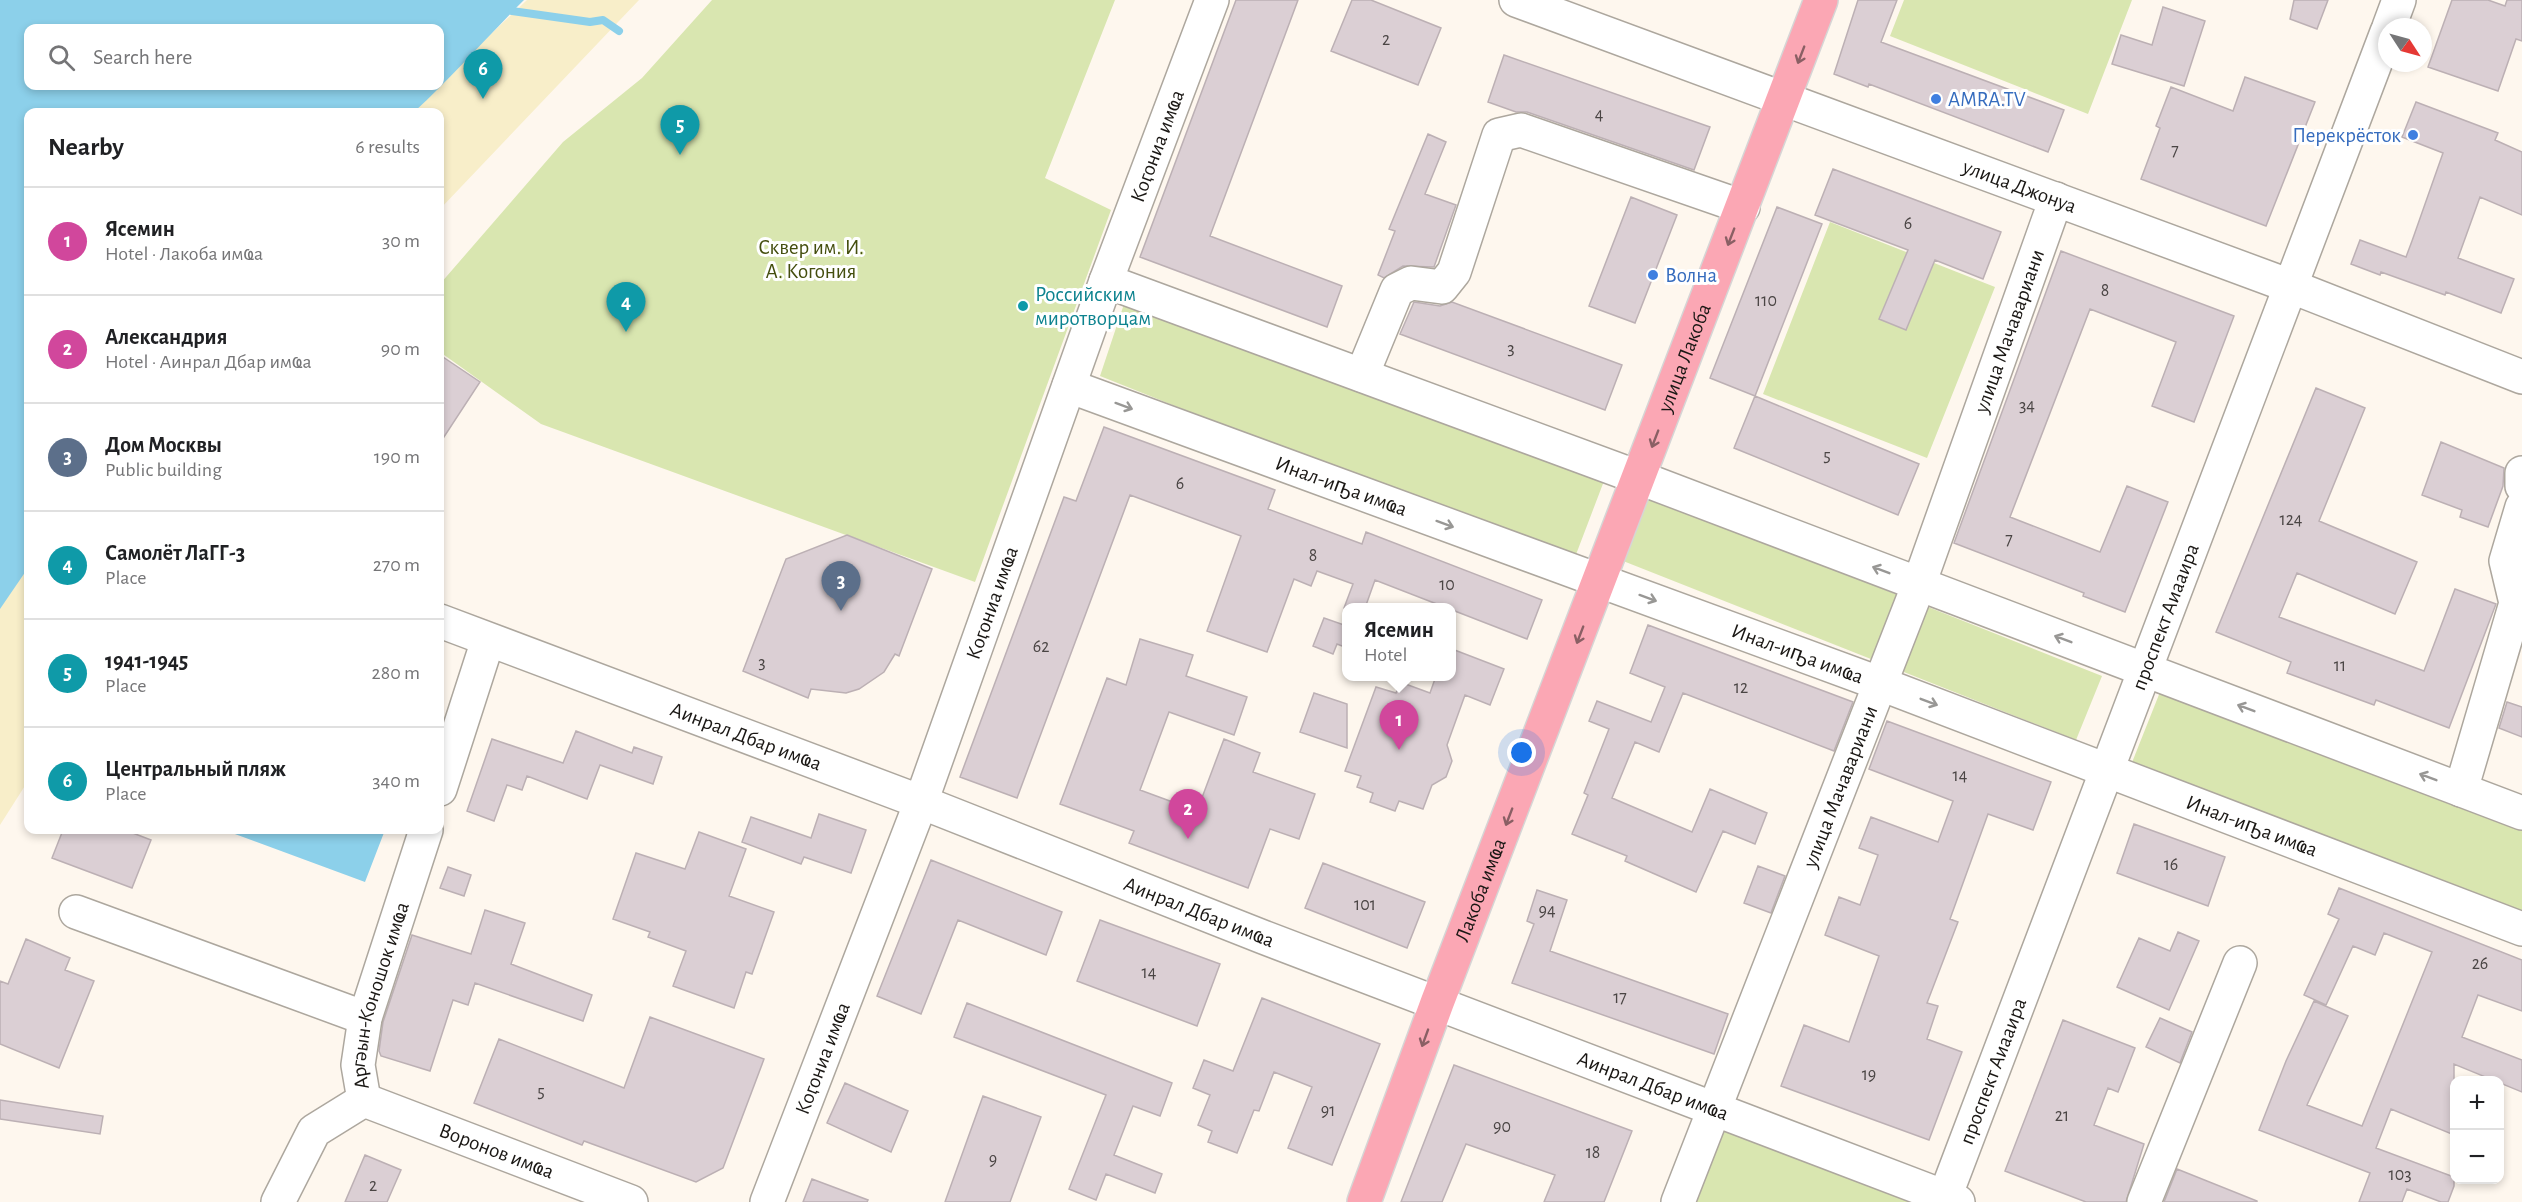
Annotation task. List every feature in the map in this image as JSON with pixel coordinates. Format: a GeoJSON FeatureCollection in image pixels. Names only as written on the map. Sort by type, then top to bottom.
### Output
{"type":"FeatureCollection","features":[{"type":"Feature","properties":{"kind":"main road","name":"улица Лакоба"},"geometry":{"type":"LineString","coordinates":[[1601,580],[1821,0]]}},
{"type":"Feature","properties":{"kind":"main road","name":"Лакоба имҩа"},"geometry":{"type":"LineString","coordinates":[[1364,1202],[1437,1003],[1601,580]]}},
{"type":"Feature","properties":{"kind":"street","name":"Коӷониа имҩа"},"geometry":{"type":"LineString","coordinates":[[766,1202],[921,802],[1106,281],[1212,0]]}},
{"type":"Feature","properties":{"kind":"street","name":"улица Джонуа"},"geometry":{"type":"LineString","coordinates":[[1516,0],[2290,286],[2522,377]]}},
{"type":"Feature","properties":{"kind":"street"},"geometry":{"type":"LineString","coordinates":[[2392,18],[2399,0]]}},
{"type":"Feature","properties":{"kind":"street","name":"проспект Аиааира"},"geometry":{"type":"LineString","coordinates":[[1949,1200],[2106,770],[2378,56]]}},
{"type":"Feature","properties":{"kind":"street"},"geometry":{"type":"LineString","coordinates":[[1362,375],[1397,290],[1411,283],[1442,287],[1454,272],[1499,135],[1521,130],[1743,207]]}},
{"type":"Feature","properties":{"kind":"street","name":"улица Мачавариани"},"geometry":{"type":"LineString","coordinates":[[1678,1202],[1919,584],[2056,200]]}},
{"type":"Feature","properties":{"kind":"street"},"geometry":{"type":"LineString","coordinates":[[1106,281],[1640,478],[2522,813]]}},
{"type":"Feature","properties":{"kind":"street","name":"Инал-иҧа имҩа"},"geometry":{"type":"LineString","coordinates":[[1069,386],[1881,684],[2522,929]]}},
{"type":"Feature","properties":{"kind":"street"},"geometry":{"type":"LineString","coordinates":[[2522,473],[2522,486]]}},
{"type":"Feature","properties":{"kind":"street"},"geometry":{"type":"LineString","coordinates":[[2461,789],[2516,603],[2506,561],[2522,507]]}},
{"type":"Feature","properties":{"kind":"street","name":"Аинрал Дбар имҩа"},"geometry":{"type":"LineString","coordinates":[[444,623],[921,802],[1949,1200]]}},
{"type":"Feature","properties":{"kind":"street"},"geometry":{"type":"LineString","coordinates":[[444,777],[488,640]]}},
{"type":"Feature","properties":{"kind":"street","name":"Аргәын-Коношок имҩа"},"geometry":{"type":"LineString","coordinates":[[278,1202],[314,1131],[364,1100],[358,1065],[365,1018],[425,834]]}},
{"type":"Feature","properties":{"kind":"street"},"geometry":{"type":"LineString","coordinates":[[76,912],[365,1018]]}},
{"type":"Feature","properties":{"kind":"street"},"geometry":{"type":"LineString","coordinates":[[2144,1202],[2240,963]]}},
{"type":"Feature","properties":{"kind":"street","name":"Воронов имҩа"},"geometry":{"type":"LineString","coordinates":[[364,1100],[631,1202]]}},
{"type":"Feature","properties":{"kind":"green space","name":"Сквер им. И. А. Когония"},"geometry":{"type":"Polygon","coordinates":[[[712,0],[1115,0],[1045,178],[1111,210],[975,582],[541,424],[444,355],[444,279],[563,142],[642,78],[712,0]]]}},
{"type":"Feature","properties":{"kind":"green space"},"geometry":{"type":"Polygon","coordinates":[[[1904,0],[2132,0],[2088,114],[1890,36],[1904,0]]]}},
{"type":"Feature","properties":{"kind":"green space"},"geometry":{"type":"Polygon","coordinates":[[[1830,222],[1995,287],[1927,458],[1763,394],[1830,222]]]}},
{"type":"Feature","properties":{"kind":"green space"},"geometry":{"type":"Polygon","coordinates":[[[1126,298],[1604,481],[1572,565],[1100,376],[1126,298]]]}},
{"type":"Feature","properties":{"kind":"green space"},"geometry":{"type":"Polygon","coordinates":[[[1638,492],[2102,676],[2076,740],[1613,557],[1638,492]]]}},
{"type":"Feature","properties":{"kind":"green space"},"geometry":{"type":"Polygon","coordinates":[[[2162,687],[2522,830],[2522,921],[2131,765],[2162,687]]]}},
{"type":"Feature","properties":{"kind":"green space"},"geometry":{"type":"Polygon","coordinates":[[[1717,1122],[1921,1202],[1686,1202],[1717,1122]]]}},
{"type":"Feature","properties":{"kind":"sand"},"geometry":{"type":"Polygon","coordinates":[[[527,0],[639,0],[444,205],[444,108],[412,108],[431,90],[444,90],[444,78],[527,0]]]}},
{"type":"Feature","properties":{"kind":"sand"},"geometry":{"type":"Polygon","coordinates":[[[24,573],[24,787],[0,825],[0,608],[24,573]]]}},
{"type":"Feature","properties":{"kind":"water"},"geometry":{"type":"Polygon","coordinates":[[[0,0],[524,0],[444,83],[444,24],[24,24],[24,90],[437,90],[418,108],[24,108],[24,574],[0,609],[0,0]]]}},
{"type":"Feature","properties":{"kind":"water"},"geometry":{"type":"Polygon","coordinates":[[[235,834],[383,834],[365,882],[235,834]]]}},
{"type":"Feature","properties":{"kind":"building"},"geometry":{"type":"Polygon","coordinates":[[[1236,0],[1298,0],[1210,236],[1342,286],[1327,327],[1140,257],[1236,0]]]}},
{"type":"Feature","properties":{"kind":"building"},"geometry":{"type":"Polygon","coordinates":[[[1352,0],[1371,0],[1441,28],[1418,85],[1331,51],[1352,0]]]}},
{"type":"Feature","properties":{"kind":"building"},"geometry":{"type":"Polygon","coordinates":[[[1858,0],[1897,0],[1881,42],[2064,110],[2048,152],[1869,84],[1868,87],[1834,74],[1858,0]]]}},
{"type":"Feature","properties":{"kind":"building"},"geometry":{"type":"Polygon","coordinates":[[[2294,0],[2328,0],[2317,29],[2290,19],[2294,0]]]}},
{"type":"Feature","properties":{"kind":"building"},"geometry":{"type":"Polygon","coordinates":[[[2452,0],[2488,0],[2505,6],[2507,0],[2522,0],[2522,41],[2516,39],[2498,91],[2432,68],[2432,56],[2452,0]]]}},
{"type":"Feature","properties":{"kind":"building"},"geometry":{"type":"Polygon","coordinates":[[[2163,7],[2205,21],[2184,86],[2112,64],[2121,35],[2152,45],[2163,7]]]}},
{"type":"Feature","properties":{"kind":"building"},"geometry":{"type":"Polygon","coordinates":[[[1504,55],[1710,127],[1694,170],[1527,112],[1516,112],[1488,102],[1504,55]]]}},
{"type":"Feature","properties":{"kind":"building"},"geometry":{"type":"Polygon","coordinates":[[[2245,77],[2315,102],[2266,226],[2141,179],[2160,128],[2156,126],[2171,87],[2233,111],[2245,77]]]}},
{"type":"Feature","properties":{"kind":"building"},"geometry":{"type":"Polygon","coordinates":[[[2416,102],[2498,133],[2495,140],[2522,152],[2522,215],[2480,197],[2458,258],[2514,279],[2501,313],[2446,292],[2445,295],[2351,264],[2360,240],[2406,257],[2443,153],[2402,137],[2416,102]]]}},
{"type":"Feature","properties":{"kind":"building"},"geometry":{"type":"Polygon","coordinates":[[[1428,134],[1446,142],[1425,194],[1456,205],[1434,267],[1403,266],[1384,278],[1378,275],[1395,231],[1389,229],[1428,134]]]}},
{"type":"Feature","properties":{"kind":"building"},"geometry":{"type":"Polygon","coordinates":[[[1833,169],[2001,232],[1983,279],[1935,260],[1906,330],[1879,319],[1908,250],[1815,215],[1833,169]]]}},
{"type":"Feature","properties":{"kind":"building"},"geometry":{"type":"Polygon","coordinates":[[[1631,197],[1677,215],[1635,323],[1589,306],[1631,197]]]}},
{"type":"Feature","properties":{"kind":"building"},"geometry":{"type":"Polygon","coordinates":[[[1777,207],[1822,224],[1755,396],[1710,378],[1777,207]]]}},
{"type":"Feature","properties":{"kind":"building"},"geometry":{"type":"Polygon","coordinates":[[[2061,251],[2234,316],[2194,422],[2152,406],[2176,342],[2090,309],[2010,517],[2100,552],[2127,486],[2168,502],[2125,612],[2083,596],[2084,593],[1954,543],[2061,251]]]}},
{"type":"Feature","properties":{"kind":"building"},"geometry":{"type":"Polygon","coordinates":[[[1414,302],[1440,306],[1452,302],[1622,365],[1605,410],[1400,334],[1414,302]]]}},
{"type":"Feature","properties":{"kind":"building"},"geometry":{"type":"Polygon","coordinates":[[[444,358],[480,382],[444,437],[444,358]]]}},
{"type":"Feature","properties":{"kind":"building"},"geometry":{"type":"Polygon","coordinates":[[[2316,388],[2365,408],[2319,521],[2417,562],[2395,614],[2297,573],[2279,617],[2424,671],[2455,589],[2496,604],[2449,728],[2376,700],[2374,705],[2287,673],[2291,662],[2216,632],[2316,388]]]}},
{"type":"Feature","properties":{"kind":"building"},"geometry":{"type":"Polygon","coordinates":[[[1755,396],[1919,464],[1898,515],[1734,448],[1755,396]]]}},
{"type":"Feature","properties":{"kind":"building"},"geometry":{"type":"Polygon","coordinates":[[[1104,427],[1275,490],[1268,509],[1362,544],[1366,532],[1542,600],[1527,639],[1456,611],[1456,603],[1434,603],[1375,580],[1367,603],[1346,603],[1353,584],[1317,571],[1311,586],[1294,579],[1267,652],[1207,631],[1241,536],[1130,495],[1017,798],[960,777],[1064,497],[1076,501],[1104,427]]]}},
{"type":"Feature","properties":{"kind":"building"},"geometry":{"type":"Polygon","coordinates":[[[2441,442],[2504,468],[2503,486],[2488,527],[2460,517],[2462,510],[2422,495],[2441,442]]]}},
{"type":"Feature","properties":{"kind":"building"},"geometry":{"type":"Polygon","coordinates":[[[847,535],[932,569],[899,656],[895,654],[884,672],[859,689],[846,693],[811,689],[808,698],[743,671],[786,559],[847,535]]]}},
{"type":"Feature","properties":{"kind":"building"},"geometry":{"type":"Polygon","coordinates":[[[1324,618],[1342,624],[1342,646],[1337,644],[1333,654],[1313,646],[1324,618]]]}},
{"type":"Feature","properties":{"kind":"building"},"geometry":{"type":"Polygon","coordinates":[[[1648,625],[1853,702],[1834,751],[1683,693],[1659,752],[1635,742],[1612,798],[1692,832],[1710,789],[1767,813],[1755,844],[1723,831],[1696,892],[1625,861],[1627,856],[1572,834],[1588,795],[1584,793],[1609,729],[1589,721],[1597,701],[1651,722],[1665,687],[1630,673],[1648,625]]]}},
{"type":"Feature","properties":{"kind":"building"},"geometry":{"type":"Polygon","coordinates":[[[1140,639],[1193,655],[1186,676],[1247,697],[1234,735],[1169,712],[1140,790],[1197,811],[1224,739],[1260,753],[1253,772],[1315,794],[1299,839],[1270,829],[1248,888],[1129,843],[1134,831],[1060,804],[1107,678],[1126,685],[1140,639]]]}},
{"type":"Feature","properties":{"kind":"building"},"geometry":{"type":"Polygon","coordinates":[[[1456,651],[1504,669],[1490,705],[1465,695],[1447,745],[1452,761],[1446,777],[1432,785],[1423,809],[1399,801],[1395,811],[1370,802],[1373,793],[1357,787],[1361,776],[1345,771],[1376,687],[1396,693],[1400,682],[1430,693],[1434,681],[1456,681],[1456,651]]]}},
{"type":"Feature","properties":{"kind":"building"},"geometry":{"type":"Polygon","coordinates":[[[1314,693],[1347,704],[1347,748],[1300,732],[1314,693]]]}},
{"type":"Feature","properties":{"kind":"building"},"geometry":{"type":"Polygon","coordinates":[[[2507,702],[2522,707],[2522,737],[2499,728],[2507,702]]]}},
{"type":"Feature","properties":{"kind":"building"},"geometry":{"type":"Polygon","coordinates":[[[1887,721],[2051,782],[2033,830],[1988,814],[1950,919],[1958,922],[1927,1003],[1938,1006],[1927,1039],[1962,1052],[1929,1140],[1781,1086],[1804,1025],[1849,1042],[1879,956],[1825,935],[1839,897],[1860,905],[1878,855],[1859,848],[1871,817],[1938,842],[1953,801],[1869,769],[1887,721]]]}},
{"type":"Feature","properties":{"kind":"building"},"geometry":{"type":"Polygon","coordinates":[[[576,731],[632,753],[634,747],[662,757],[653,784],[600,765],[587,799],[527,776],[522,790],[507,785],[494,821],[467,811],[492,739],[563,763],[576,731]]]}},
{"type":"Feature","properties":{"kind":"building"},"geometry":{"type":"Polygon","coordinates":[[[819,814],[866,830],[851,873],[804,857],[801,864],[742,842],[751,817],[811,838],[819,814]]]}},
{"type":"Feature","properties":{"kind":"building"},"geometry":{"type":"Polygon","coordinates":[[[2134,824],[2225,857],[2208,906],[2117,873],[2134,824]]]}},
{"type":"Feature","properties":{"kind":"building"},"geometry":{"type":"Polygon","coordinates":[[[699,832],[746,849],[729,896],[774,912],[752,974],[746,972],[734,1008],[673,986],[686,951],[648,937],[650,932],[613,919],[636,853],[685,869],[699,832]]]}},
{"type":"Feature","properties":{"kind":"building"},"geometry":{"type":"Polygon","coordinates":[[[61,834],[135,834],[151,840],[132,888],[52,858],[61,834]]]}},
{"type":"Feature","properties":{"kind":"building"},"geometry":{"type":"Polygon","coordinates":[[[931,860],[1062,912],[1046,955],[958,920],[921,1014],[877,996],[931,860]]]}},
{"type":"Feature","properties":{"kind":"building"},"geometry":{"type":"Polygon","coordinates":[[[1323,863],[1425,902],[1407,948],[1305,908],[1323,863]]]}},
{"type":"Feature","properties":{"kind":"building"},"geometry":{"type":"Polygon","coordinates":[[[1758,866],[1785,876],[1771,913],[1744,903],[1758,866]]]}},
{"type":"Feature","properties":{"kind":"building"},"geometry":{"type":"Polygon","coordinates":[[[448,867],[471,875],[464,896],[440,888],[448,867]]]}},
{"type":"Feature","properties":{"kind":"building"},"geometry":{"type":"Polygon","coordinates":[[[2339,888],[2522,960],[2522,1011],[2478,995],[2462,1037],[2522,1060],[2522,1092],[2504,1085],[2504,1076],[2483,1076],[2454,1064],[2454,1076],[2450,1076],[2450,1133],[2391,1109],[2376,1148],[2450,1176],[2450,1184],[2454,1186],[2448,1202],[2441,1202],[2407,1189],[2402,1202],[2359,1202],[2370,1173],[2259,1130],[2286,1061],[2314,1001],[2348,1016],[2307,1105],[2362,1126],[2432,952],[2384,933],[2375,955],[2353,946],[2326,1005],[2304,995],[2339,919],[2328,914],[2339,888]]]}},
{"type":"Feature","properties":{"kind":"building"},"geometry":{"type":"Polygon","coordinates":[[[1537,890],[1567,900],[1550,951],[1728,1014],[1714,1054],[1512,983],[1534,924],[1527,921],[1537,890]]]}},
{"type":"Feature","properties":{"kind":"building"},"geometry":{"type":"Polygon","coordinates":[[[485,910],[525,923],[511,964],[592,995],[583,1021],[475,983],[468,1005],[453,1000],[430,1071],[381,1056],[379,1051],[383,1022],[412,935],[471,954],[485,910]]]}},
{"type":"Feature","properties":{"kind":"building"},"geometry":{"type":"Polygon","coordinates":[[[1100,920],[1220,964],[1197,1026],[1077,981],[1100,920]]]}},
{"type":"Feature","properties":{"kind":"building"},"geometry":{"type":"Polygon","coordinates":[[[2178,932],[2199,941],[2169,1010],[2117,987],[2139,938],[2170,951],[2178,932]]]}},
{"type":"Feature","properties":{"kind":"building"},"geometry":{"type":"Polygon","coordinates":[[[26,939],[70,958],[65,970],[94,981],[59,1068],[0,1044],[0,981],[8,984],[26,939]]]}},
{"type":"Feature","properties":{"kind":"building"},"geometry":{"type":"Polygon","coordinates":[[[1262,998],[1380,1044],[1332,1165],[1288,1148],[1312,1087],[1274,1072],[1259,1111],[1254,1110],[1237,1153],[1208,1142],[1212,1131],[1198,1125],[1210,1095],[1193,1088],[1204,1060],[1233,1071],[1262,998]]]}},
{"type":"Feature","properties":{"kind":"building"},"geometry":{"type":"Polygon","coordinates":[[[967,1003],[1172,1083],[1160,1116],[1133,1106],[1114,1155],[1162,1174],[1155,1193],[1106,1174],[1096,1200],[1069,1189],[1106,1095],[954,1037],[967,1003]]]}},
{"type":"Feature","properties":{"kind":"building"},"geometry":{"type":"Polygon","coordinates":[[[650,1017],[764,1059],[723,1168],[696,1182],[584,1141],[582,1145],[474,1103],[499,1039],[624,1088],[650,1017]]]}},
{"type":"Feature","properties":{"kind":"building"},"geometry":{"type":"Polygon","coordinates":[[[2160,1018],[2192,1032],[2180,1063],[2146,1047],[2160,1018]]]}},
{"type":"Feature","properties":{"kind":"building"},"geometry":{"type":"Polygon","coordinates":[[[2063,1020],[2135,1048],[2118,1092],[2108,1088],[2094,1125],[2144,1144],[2126,1202],[2086,1202],[2005,1171],[2063,1020]]]}},
{"type":"Feature","properties":{"kind":"building"},"geometry":{"type":"Polygon","coordinates":[[[1454,1065],[1632,1131],[1604,1202],[1544,1202],[1555,1175],[1466,1144],[1442,1202],[1401,1202],[1454,1065]]]}},
{"type":"Feature","properties":{"kind":"building"},"geometry":{"type":"Polygon","coordinates":[[[845,1083],[908,1111],[891,1152],[827,1123],[845,1083]]]}},
{"type":"Feature","properties":{"kind":"building"},"geometry":{"type":"Polygon","coordinates":[[[983,1096],[1041,1117],[1010,1202],[945,1202],[983,1096]]]}},
{"type":"Feature","properties":{"kind":"building"},"geometry":{"type":"Polygon","coordinates":[[[0,1100],[103,1116],[100,1134],[0,1119],[0,1100]]]}},
{"type":"Feature","properties":{"kind":"building"},"geometry":{"type":"Polygon","coordinates":[[[365,1155],[401,1170],[387,1202],[345,1202],[365,1155]]]}},
{"type":"Feature","properties":{"kind":"building"},"geometry":{"type":"Polygon","coordinates":[[[2177,1169],[2257,1201],[2257,1202],[2164,1202],[2177,1169]]]}},
{"type":"Feature","properties":{"kind":"building"},"geometry":{"type":"Polygon","coordinates":[[[812,1179],[868,1200],[867,1202],[803,1202],[812,1179]]]}},
{"type":"Feature","properties":{"kind":"waterway"},"geometry":{"type":"LineString","coordinates":[[512,11],[590,22],[603,20],[619,31]]}},
{"type":"Feature","properties":{"kind":"place","name":"Центральный пляж"},"geometry":{"type":"Point","coordinates":[483,99]}},
{"type":"Feature","properties":{"kind":"place","name":"AMRA.TV"},"geometry":{"type":"Point","coordinates":[1936,99]}},
{"type":"Feature","properties":{"kind":"place","name":"Перекрёсток"},"geometry":{"type":"Point","coordinates":[2413,135]}},
{"type":"Feature","properties":{"kind":"place","name":"1941-1945"},"geometry":{"type":"Point","coordinates":[680,155]}},
{"type":"Feature","properties":{"kind":"place","name":"Волна"},"geometry":{"type":"Point","coordinates":[1653,275]}},
{"type":"Feature","properties":{"kind":"place","name":"Российским миротворцам"},"geometry":{"type":"Point","coordinates":[1023,306]}},
{"type":"Feature","properties":{"kind":"place","name":"Самолёт ЛаГГ-3"},"geometry":{"type":"Point","coordinates":[626,332]}},
{"type":"Feature","properties":{"kind":"place","name":"Дом Москвы"},"geometry":{"type":"Point","coordinates":[841,611]}},
{"type":"Feature","properties":{"kind":"place","name":"Ясемин"},"geometry":{"type":"Point","coordinates":[1399,750]}},
{"type":"Feature","properties":{"kind":"place","name":"Александрия"},"geometry":{"type":"Point","coordinates":[1188,839]}}]}
